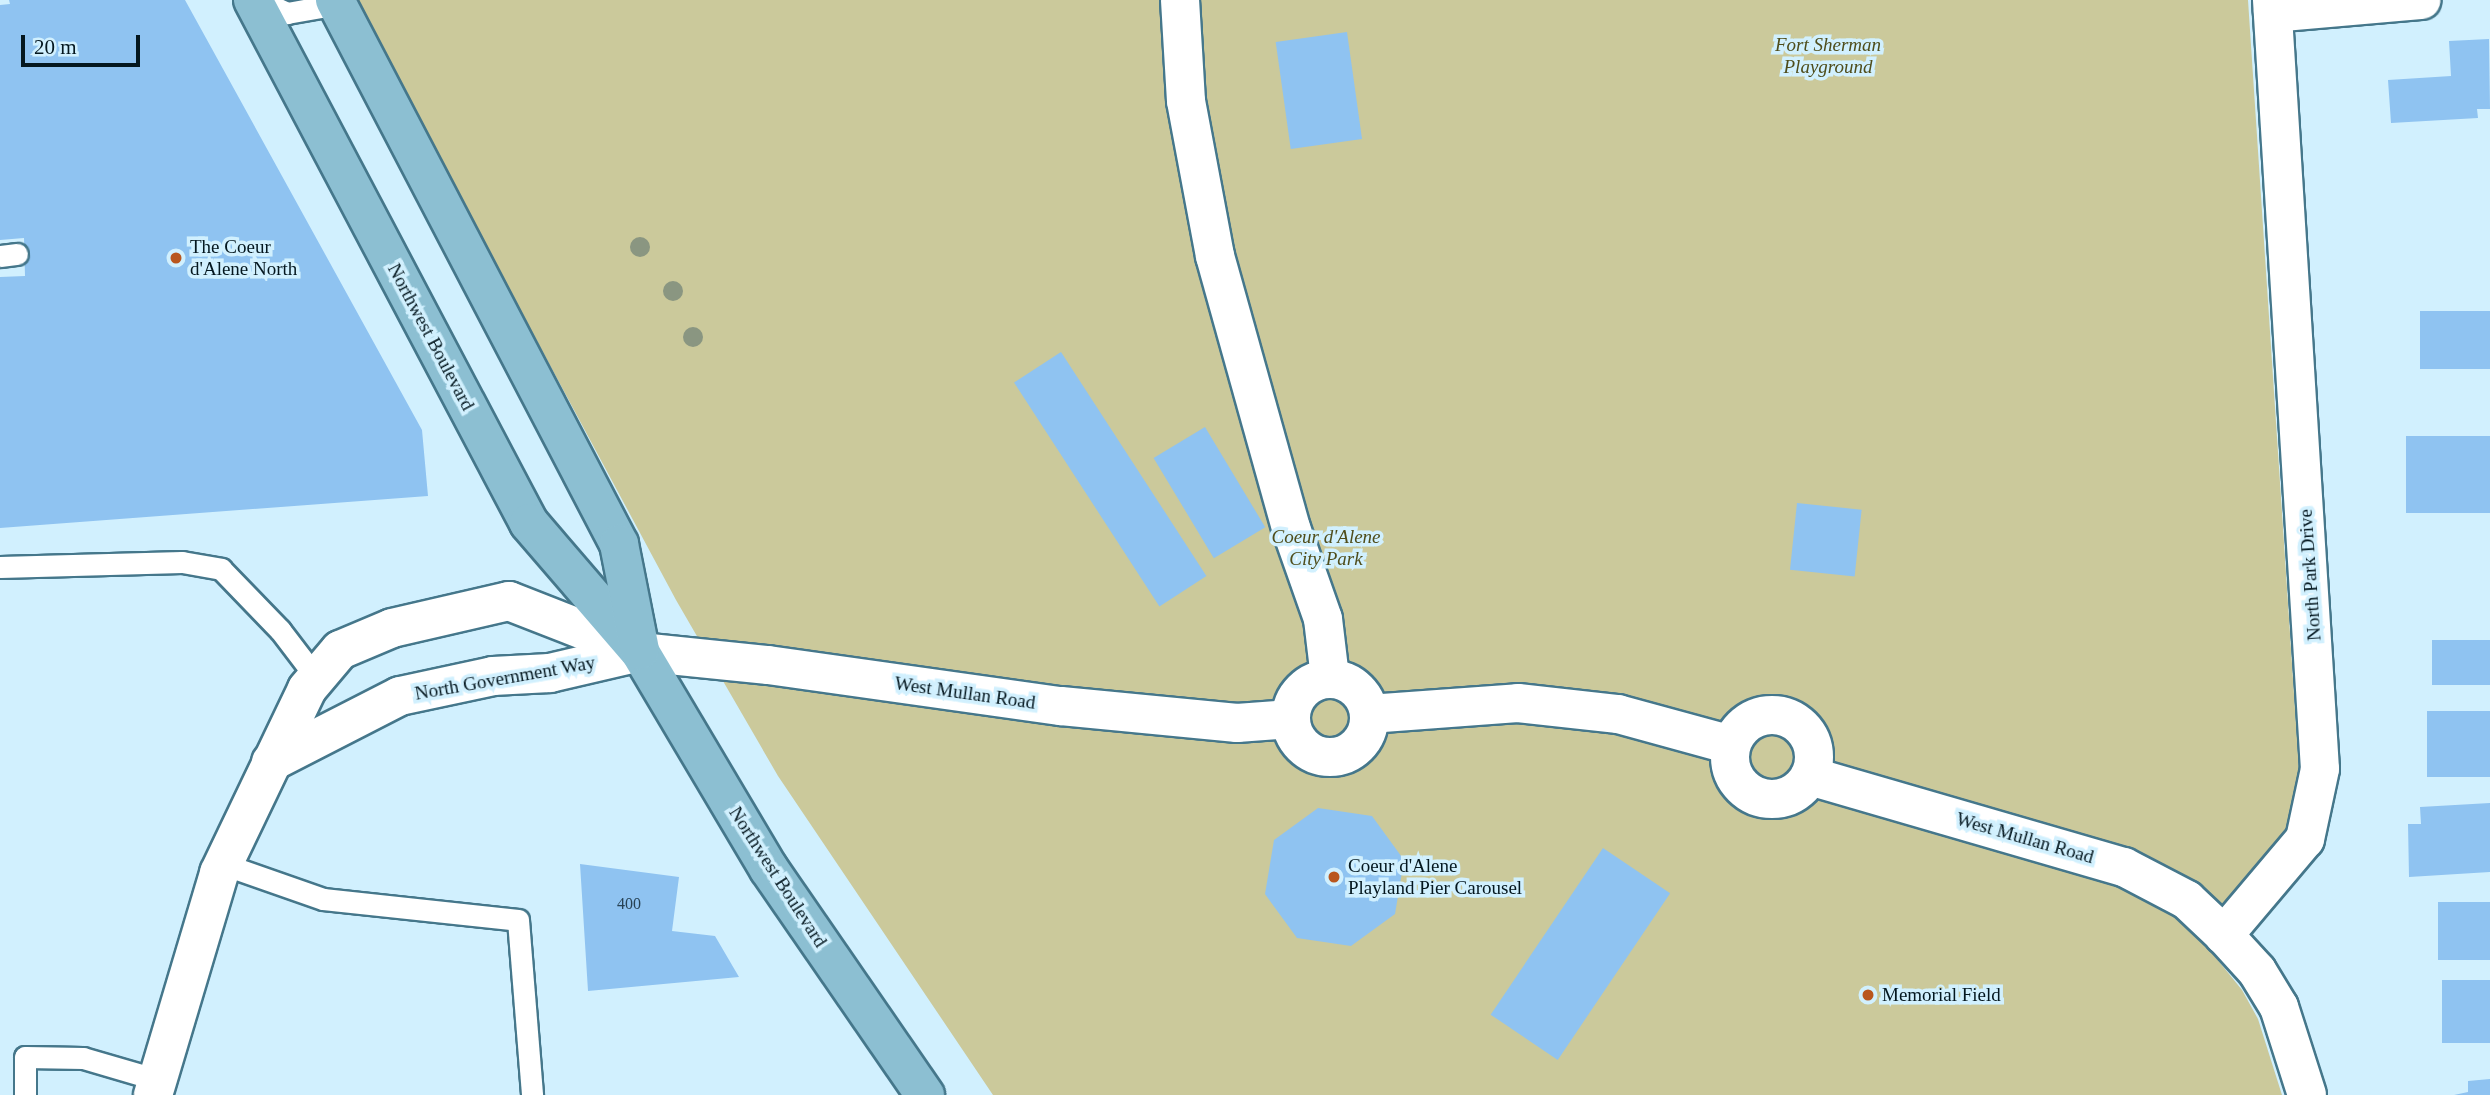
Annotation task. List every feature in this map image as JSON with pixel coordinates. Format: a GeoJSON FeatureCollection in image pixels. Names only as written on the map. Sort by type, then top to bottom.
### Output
{"type":"FeatureCollection","features":[{"type":"Feature","properties":{"kind":"main road","name":"Northwest Boulevard"},"geometry":{"type":"LineString","coordinates":[[253,0],[529,523],[640,652],[769,869],[925,1095]]}},
{"type":"Feature","properties":{"kind":"main road","name":"Northwest Boulevard"},"geometry":{"type":"LineString","coordinates":[[343,2],[619,544],[640,652]]}},
{"type":"Feature","properties":{"kind":"street"},"geometry":{"type":"LineString","coordinates":[[1180,0],[1186,101],[1215,256],[1291,528],[1323,619],[1330,678]]}},
{"type":"Feature","properties":{"kind":"street"},"geometry":{"type":"LineString","coordinates":[[2272,7],[2421,0]]}},
{"type":"Feature","properties":{"kind":"street","name":"North Park Drive"},"geometry":{"type":"LineString","coordinates":[[2224,935],[2305,839],[2320,769],[2272,7]]}},
{"type":"Feature","properties":{"kind":"street","name":"North Government Way"},"geometry":{"type":"LineString","coordinates":[[156,1087],[223,864],[315,676],[340,650],[359,639],[509,601],[640,652]]}},
{"type":"Feature","properties":{"kind":"street","name":"North Government Way"},"geometry":{"type":"LineString","coordinates":[[271,762],[400,696],[493,676],[550,673],[640,652]]}},
{"type":"Feature","properties":{"kind":"street","name":"West Mullan Road"},"geometry":{"type":"LineString","coordinates":[[640,652],[768,665],[1061,706],[1237,723],[1291,719]]}},
{"type":"Feature","properties":{"kind":"street"},"geometry":{"type":"LineString","coordinates":[[1330,678],[1360,693],[1369,714],[1368,727],[1355,748],[1332,757],[1308,750],[1293,731],[1291,719],[1292,707],[1306,687],[1330,678]]}},
{"type":"Feature","properties":{"kind":"street"},"geometry":{"type":"LineString","coordinates":[[1369,714],[1518,703],[1618,714],[1731,746]]}},
{"type":"Feature","properties":{"kind":"street"},"geometry":{"type":"LineString","coordinates":[[1759,717],[1787,718],[1799,725],[1813,748],[1810,776],[1802,787],[1777,799],[1750,794],[1733,773],[1731,746],[1747,723],[1759,717]]}},
{"type":"Feature","properties":{"kind":"street","name":"West Mullan Road"},"geometry":{"type":"LineString","coordinates":[[1810,776],[2124,867],[2187,900],[2224,935]]}},
{"type":"Feature","properties":{"kind":"street"},"geometry":{"type":"LineString","coordinates":[[2224,935],[2257,971],[2279,1007],[2308,1095]]}},
{"type":"Feature","properties":{"kind":"lane"},"geometry":{"type":"LineString","coordinates":[[260,0],[287,13],[343,2]]}},
{"type":"Feature","properties":{"kind":"lane"},"geometry":{"type":"LineString","coordinates":[[0,567],[182,562],[221,569],[280,630],[315,676]]}},
{"type":"Feature","properties":{"kind":"lane"},"geometry":{"type":"LineString","coordinates":[[223,864],[323,899],[517,920],[532,1095]]}},
{"type":"Feature","properties":{"kind":"lane"},"geometry":{"type":"LineString","coordinates":[[25,1095],[25,1056],[83,1058],[156,1087]]}},
{"type":"Feature","properties":{"kind":"green space","name":"Coeur d'Alene City Park"},"geometry":{"type":"Polygon","coordinates":[[[354,0],[2248,0],[2299,769],[2290,826],[2269,861],[2200,938],[2242,990],[2258,1019],[2282,1095],[993,1095],[778,776],[676,600],[354,0]]]}},
{"type":"Feature","properties":{"kind":"building","name":"The Coeur d'Alene North"},"geometry":{"type":"Polygon","coordinates":[[[9,0],[185,0],[422,430],[428,496],[0,528],[0,277],[25,276],[24,238],[0,240],[0,5],[10,4],[9,0]]]}},
{"type":"Feature","properties":{"kind":"building"},"geometry":{"type":"Polygon","coordinates":[[[1347,32],[1362,139],[1291,149],[1276,42],[1347,32]]]}},
{"type":"Feature","properties":{"kind":"building"},"geometry":{"type":"Polygon","coordinates":[[[2489,39],[2490,109],[2477,109],[2478,118],[2391,123],[2388,80],[2451,76],[2449,41],[2489,39]]]}},
{"type":"Feature","properties":{"kind":"building"},"geometry":{"type":"Polygon","coordinates":[[[2420,311],[2490,311],[2490,369],[2420,369],[2420,311]]]}},
{"type":"Feature","properties":{"kind":"building"},"geometry":{"type":"Polygon","coordinates":[[[1061,352],[1206,576],[1159,606],[1014,382],[1061,352]]]}},
{"type":"Feature","properties":{"kind":"building"},"geometry":{"type":"Polygon","coordinates":[[[1205,427],[1265,527],[1214,558],[1154,458],[1205,427]]]}},
{"type":"Feature","properties":{"kind":"building"},"geometry":{"type":"Polygon","coordinates":[[[2406,436],[2490,436],[2490,513],[2406,513],[2406,436]]]}},
{"type":"Feature","properties":{"kind":"building"},"geometry":{"type":"Polygon","coordinates":[[[1797,503],[1862,510],[1855,576],[1790,570],[1797,503]]]}},
{"type":"Feature","properties":{"kind":"building"},"geometry":{"type":"Polygon","coordinates":[[[2432,640],[2490,640],[2490,685],[2432,685],[2432,640]]]}},
{"type":"Feature","properties":{"kind":"building"},"geometry":{"type":"Polygon","coordinates":[[[2427,711],[2490,711],[2490,777],[2427,777],[2427,711]]]}},
{"type":"Feature","properties":{"kind":"building"},"geometry":{"type":"Polygon","coordinates":[[[2490,803],[2490,872],[2409,877],[2408,824],[2421,824],[2420,807],[2490,803]]]}},
{"type":"Feature","properties":{"kind":"building","name":"Coeur d'Alene Playland Pier Carousel"},"geometry":{"type":"Polygon","coordinates":[[[1318,808],[1372,816],[1404,860],[1395,914],[1351,946],[1297,938],[1265,894],[1274,840],[1318,808]]]}},
{"type":"Feature","properties":{"kind":"building"},"geometry":{"type":"Polygon","coordinates":[[[1603,848],[1670,893],[1558,1060],[1491,1015],[1603,848]]]}},
{"type":"Feature","properties":{"kind":"building"},"geometry":{"type":"Polygon","coordinates":[[[580,864],[679,877],[672,931],[715,936],[739,977],[588,991],[580,864]]]}},
{"type":"Feature","properties":{"kind":"building"},"geometry":{"type":"Polygon","coordinates":[[[2438,902],[2490,902],[2490,960],[2438,960],[2438,902]]]}},
{"type":"Feature","properties":{"kind":"building"},"geometry":{"type":"Polygon","coordinates":[[[2442,980],[2490,980],[2490,1043],[2442,1043],[2442,980]]]}},
{"type":"Feature","properties":{"kind":"building"},"geometry":{"type":"Polygon","coordinates":[[[2490,1079],[2490,1095],[2454,1095],[2468,1092],[2468,1081],[2490,1079]]]}},
{"type":"Feature","properties":{"kind":"place","name":"The Coeur d'Alene North"},"geometry":{"type":"Point","coordinates":[176,258]}},
{"type":"Feature","properties":{"kind":"place","name":"Coeur d'Alene Playland Pier Carousel"},"geometry":{"type":"Point","coordinates":[1334,877]}},
{"type":"Feature","properties":{"kind":"place","name":"Memorial Field"},"geometry":{"type":"Point","coordinates":[1868,995]}},
{"type":"Feature","properties":{"kind":"park label","name":"Fort Sherman Playground"},"geometry":{"type":"Point","coordinates":[1828,56]}}]}
